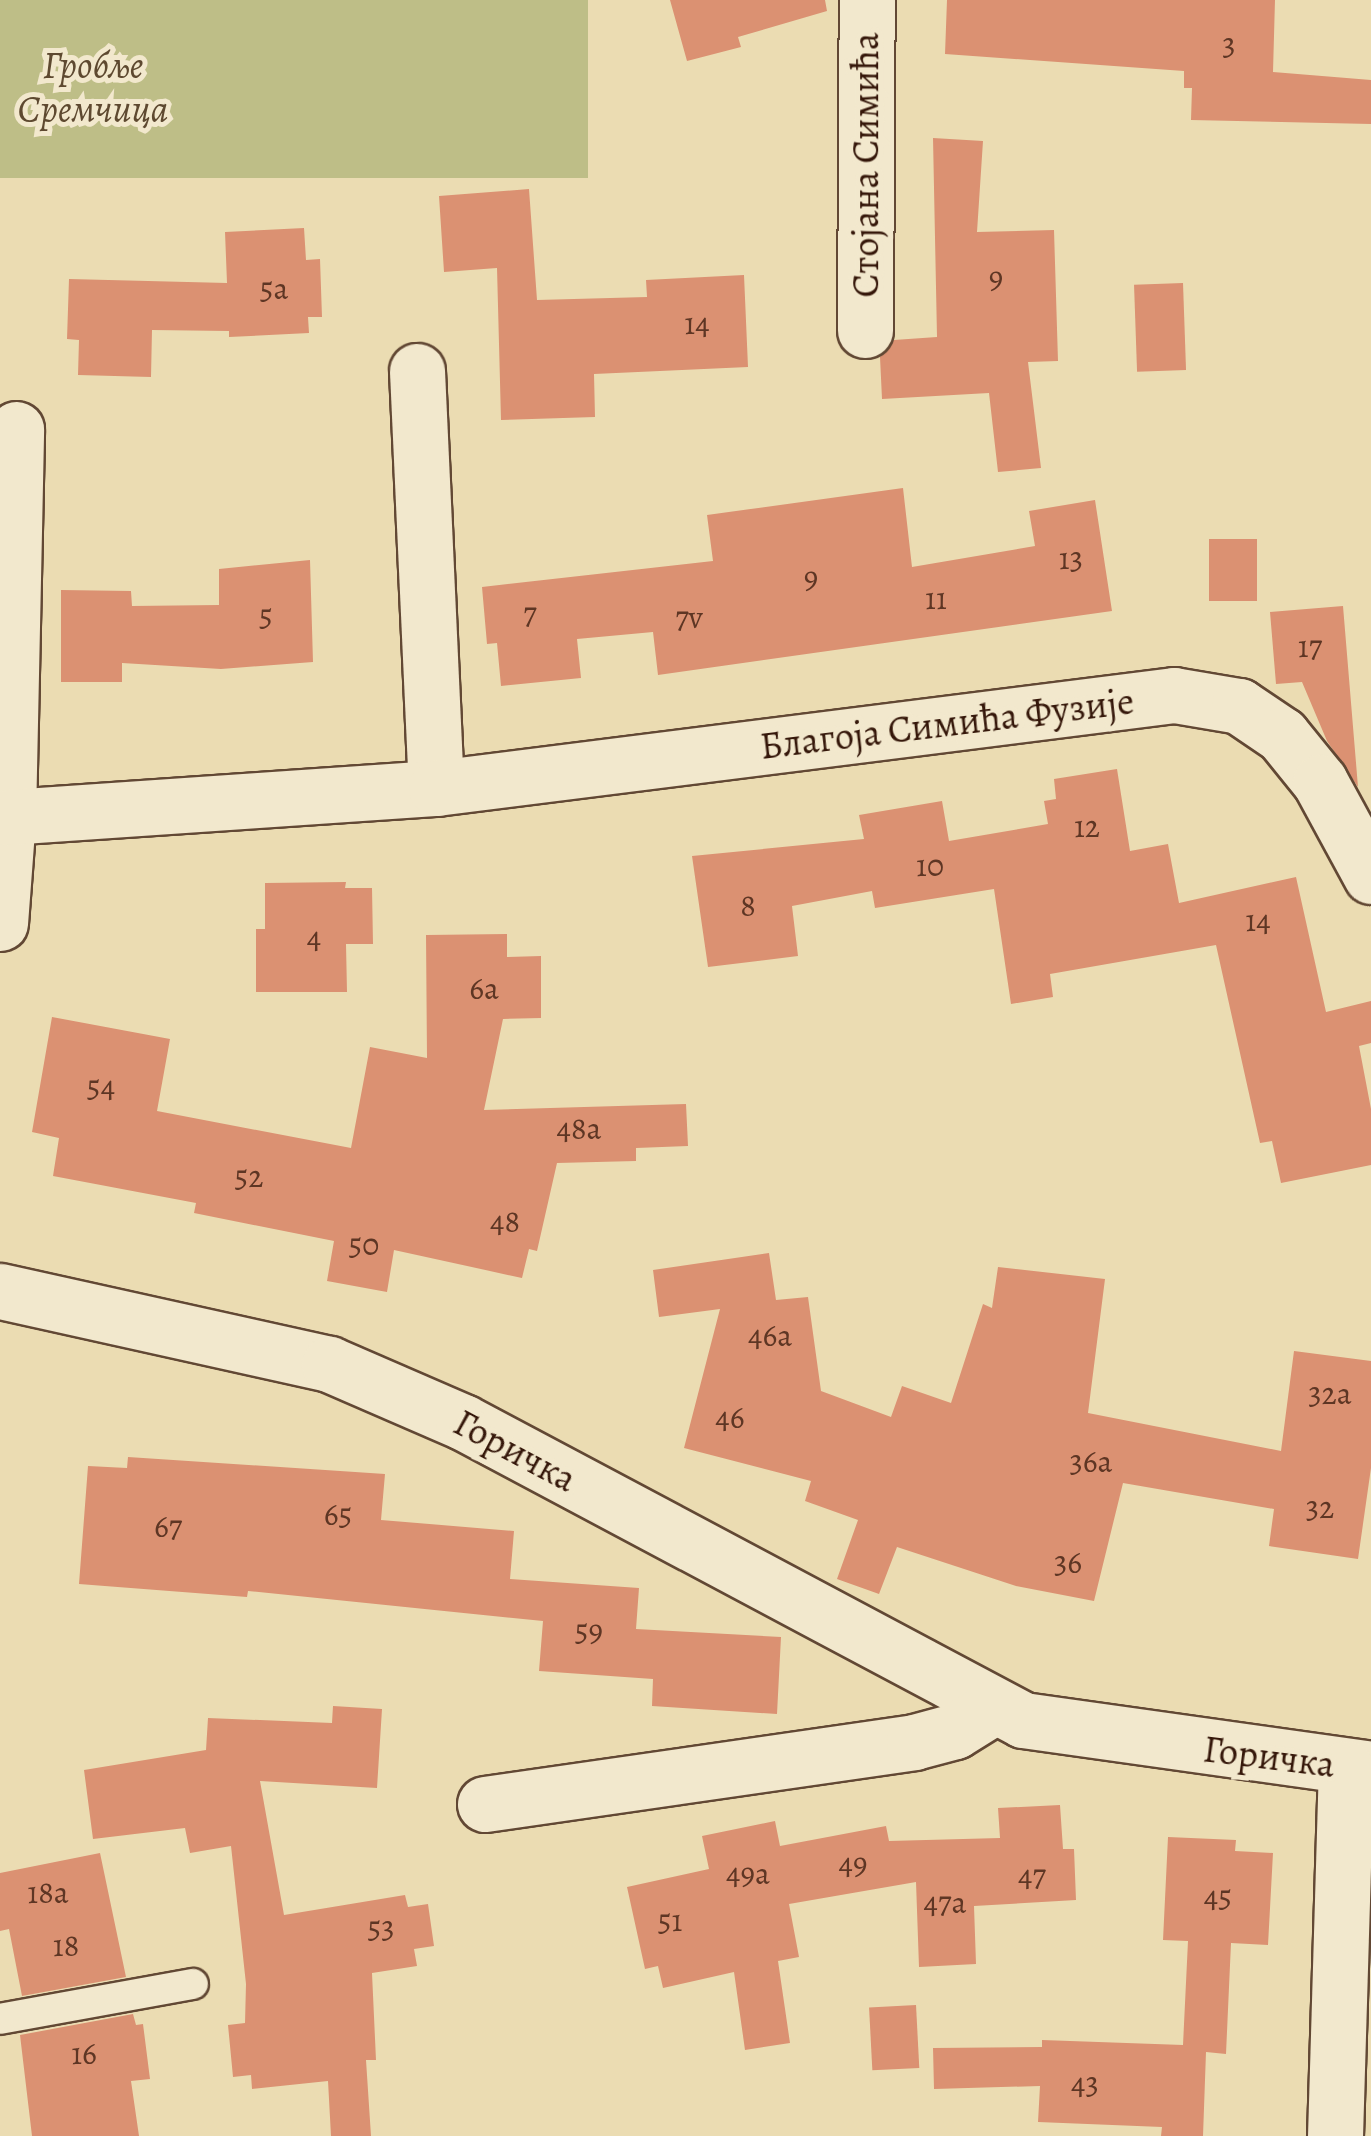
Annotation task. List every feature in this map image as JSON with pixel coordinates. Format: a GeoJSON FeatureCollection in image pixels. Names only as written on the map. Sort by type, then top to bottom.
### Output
{"type":"FeatureCollection","features":[{"type":"Feature","properties":{"kind":"street","name":"Стојана Симића"},"geometry":{"type":"LineString","coordinates":[[865,330],[867,0]]}},
{"type":"Feature","properties":{"kind":"street"},"geometry":{"type":"LineString","coordinates":[[418,370],[436,788]]}},
{"type":"Feature","properties":{"kind":"street"},"geometry":{"type":"LineString","coordinates":[[0,923],[8,816],[16,429]]}},
{"type":"Feature","properties":{"kind":"street","name":"Благоја Симића Фузије"},"geometry":{"type":"LineString","coordinates":[[8,816],[436,788],[1174,695],[1239,706],[1282,735],[1320,782],[1371,876]]}},
{"type":"Feature","properties":{"kind":"street","name":"Горичка"},"geometry":{"type":"LineString","coordinates":[[0,1292],[329,1364],[463,1422],[992,1708],[1084,1732],[1358,1768]]}},
{"type":"Feature","properties":{"kind":"street"},"geometry":{"type":"LineString","coordinates":[[485,1804],[914,1742],[955,1731],[992,1708]]}},
{"type":"Feature","properties":{"kind":"street"},"geometry":{"type":"LineString","coordinates":[[1335,2136],[1358,1768]]}},
{"type":"Feature","properties":{"kind":"lane"},"geometry":{"type":"LineString","coordinates":[[0,2019],[193,1984]]}},
{"type":"Feature","properties":{"kind":"green space","name":"Гробље Сремчица"},"geometry":{"type":"Polygon","coordinates":[[[0,0],[588,0],[588,178],[0,178],[0,0]]]}},
{"type":"Feature","properties":{"kind":"building"},"geometry":{"type":"Polygon","coordinates":[[[670,0],[825,0],[827,11],[738,37],[741,47],[687,61],[670,0]]]}},
{"type":"Feature","properties":{"kind":"building"},"geometry":{"type":"Polygon","coordinates":[[[947,0],[1275,0],[1273,72],[1371,80],[1371,124],[1191,120],[1192,88],[1184,88],[1184,71],[945,54],[947,0]]]}},
{"type":"Feature","properties":{"kind":"building"},"geometry":{"type":"Polygon","coordinates":[[[933,138],[983,141],[977,232],[1054,230],[1058,361],[1028,362],[1041,468],[998,472],[989,393],[882,399],[880,357],[894,340],[937,337],[933,138]]]}},
{"type":"Feature","properties":{"kind":"building"},"geometry":{"type":"Polygon","coordinates":[[[529,189],[537,300],[647,297],[646,280],[744,275],[748,367],[594,374],[595,417],[501,420],[497,268],[444,272],[439,196],[529,189]]]}},
{"type":"Feature","properties":{"kind":"building"},"geometry":{"type":"Polygon","coordinates":[[[304,228],[306,260],[320,259],[322,317],[308,317],[309,333],[229,337],[229,331],[152,330],[151,377],[78,375],[79,340],[67,339],[69,279],[227,283],[225,232],[304,228]]]}},
{"type":"Feature","properties":{"kind":"building"},"geometry":{"type":"Polygon","coordinates":[[[1183,283],[1186,370],[1137,372],[1134,285],[1183,283]]]}},
{"type":"Feature","properties":{"kind":"building"},"geometry":{"type":"Polygon","coordinates":[[[903,488],[912,567],[1035,546],[1029,511],[1095,500],[1112,611],[658,675],[653,632],[577,639],[581,678],[501,686],[497,643],[487,644],[482,587],[713,561],[707,515],[903,488]]]}},
{"type":"Feature","properties":{"kind":"building"},"geometry":{"type":"Polygon","coordinates":[[[1209,539],[1257,539],[1257,601],[1209,601],[1209,539]]]}},
{"type":"Feature","properties":{"kind":"building"},"geometry":{"type":"Polygon","coordinates":[[[310,560],[313,662],[221,669],[122,663],[122,682],[61,682],[61,590],[131,591],[132,606],[219,605],[219,569],[310,560]]]}},
{"type":"Feature","properties":{"kind":"building"},"geometry":{"type":"Polygon","coordinates":[[[1343,606],[1358,787],[1327,741],[1302,682],[1276,684],[1270,612],[1343,606]]]}},
{"type":"Feature","properties":{"kind":"building"},"geometry":{"type":"Polygon","coordinates":[[[1117,769],[1130,851],[1168,844],[1179,903],[1296,877],[1326,1012],[1371,1001],[1371,1043],[1359,1046],[1371,1109],[1371,1165],[1281,1183],[1272,1141],[1260,1143],[1216,945],[1050,974],[1053,997],[1011,1004],[994,889],[875,908],[872,891],[792,906],[798,956],[708,967],[692,856],[864,839],[859,815],[942,801],[949,841],[1048,824],[1044,801],[1056,799],[1054,779],[1117,769]]]}},
{"type":"Feature","properties":{"kind":"building"},"geometry":{"type":"Polygon","coordinates":[[[346,882],[345,888],[372,888],[373,944],[346,944],[347,992],[256,992],[256,929],[265,929],[265,883],[346,882]]]}},
{"type":"Feature","properties":{"kind":"building"},"geometry":{"type":"Polygon","coordinates":[[[507,934],[507,957],[541,956],[541,1018],[503,1019],[484,1110],[686,1104],[688,1146],[636,1148],[636,1161],[557,1163],[537,1251],[529,1249],[522,1278],[394,1250],[387,1292],[327,1281],[334,1241],[194,1213],[196,1203],[53,1176],[59,1138],[32,1132],[52,1017],[170,1039],[157,1111],[351,1148],[370,1047],[427,1058],[426,935],[507,934]]]}},
{"type":"Feature","properties":{"kind":"building"},"geometry":{"type":"Polygon","coordinates":[[[769,1253],[776,1300],[808,1297],[821,1391],[891,1417],[902,1386],[951,1403],[983,1304],[992,1308],[998,1267],[1105,1279],[1088,1413],[1281,1451],[1294,1351],[1371,1361],[1371,1468],[1358,1559],[1269,1546],[1274,1509],[1123,1483],[1094,1601],[1016,1586],[897,1547],[879,1594],[837,1579],[858,1520],[805,1501],[811,1481],[684,1448],[720,1309],[659,1317],[653,1270],[769,1253]]]}},
{"type":"Feature","properties":{"kind":"building"},"geometry":{"type":"Polygon","coordinates":[[[128,1457],[385,1474],[381,1520],[514,1531],[510,1579],[639,1588],[636,1629],[781,1637],[777,1714],[652,1706],[653,1679],[539,1671],[543,1621],[248,1591],[247,1597],[79,1584],[88,1466],[127,1468],[128,1457]]]}},
{"type":"Feature","properties":{"kind":"building"},"geometry":{"type":"Polygon","coordinates":[[[333,1706],[382,1709],[377,1788],[260,1781],[284,1915],[405,1895],[408,1907],[428,1904],[434,1946],[414,1949],[417,1966],[372,1973],[376,2060],[366,2060],[371,2136],[331,2136],[328,2081],[252,2089],[251,2075],[233,2077],[228,2025],[245,2023],[246,1984],[231,1846],[190,1853],[185,1828],[93,1839],[84,1770],[206,1750],[208,1718],[332,1723],[333,1706]]]}},
{"type":"Feature","properties":{"kind":"building"},"geometry":{"type":"Polygon","coordinates":[[[1060,1805],[1063,1849],[1074,1849],[1076,1900],[974,1906],[976,1964],[919,1967],[916,1882],[789,1904],[799,1957],[778,1961],[790,2043],[745,2050],[734,1972],[663,1988],[658,1966],[645,1969],[627,1887],[709,1869],[702,1836],[775,1821],[780,1846],[886,1826],[889,1841],[1000,1838],[998,1808],[1060,1805]]]}},
{"type":"Feature","properties":{"kind":"building"},"geometry":{"type":"Polygon","coordinates":[[[1168,1837],[1236,1840],[1235,1851],[1273,1853],[1268,1945],[1231,1943],[1226,2054],[1206,2052],[1203,2136],[1161,2136],[1162,2127],[1038,2122],[1040,2086],[934,2089],[933,2048],[1042,2047],[1042,2040],[1183,2045],[1188,1941],[1163,1940],[1168,1837]]]}},
{"type":"Feature","properties":{"kind":"building"},"geometry":{"type":"Polygon","coordinates":[[[100,1853],[126,1977],[22,1996],[9,1929],[0,1931],[0,1873],[100,1853]]]}},
{"type":"Feature","properties":{"kind":"building"},"geometry":{"type":"Polygon","coordinates":[[[916,2005],[919,2068],[872,2070],[869,2007],[916,2005]]]}},
{"type":"Feature","properties":{"kind":"building"},"geometry":{"type":"Polygon","coordinates":[[[133,2014],[136,2025],[143,2024],[150,2079],[131,2081],[139,2136],[32,2136],[20,2035],[133,2014]]]}}]}
